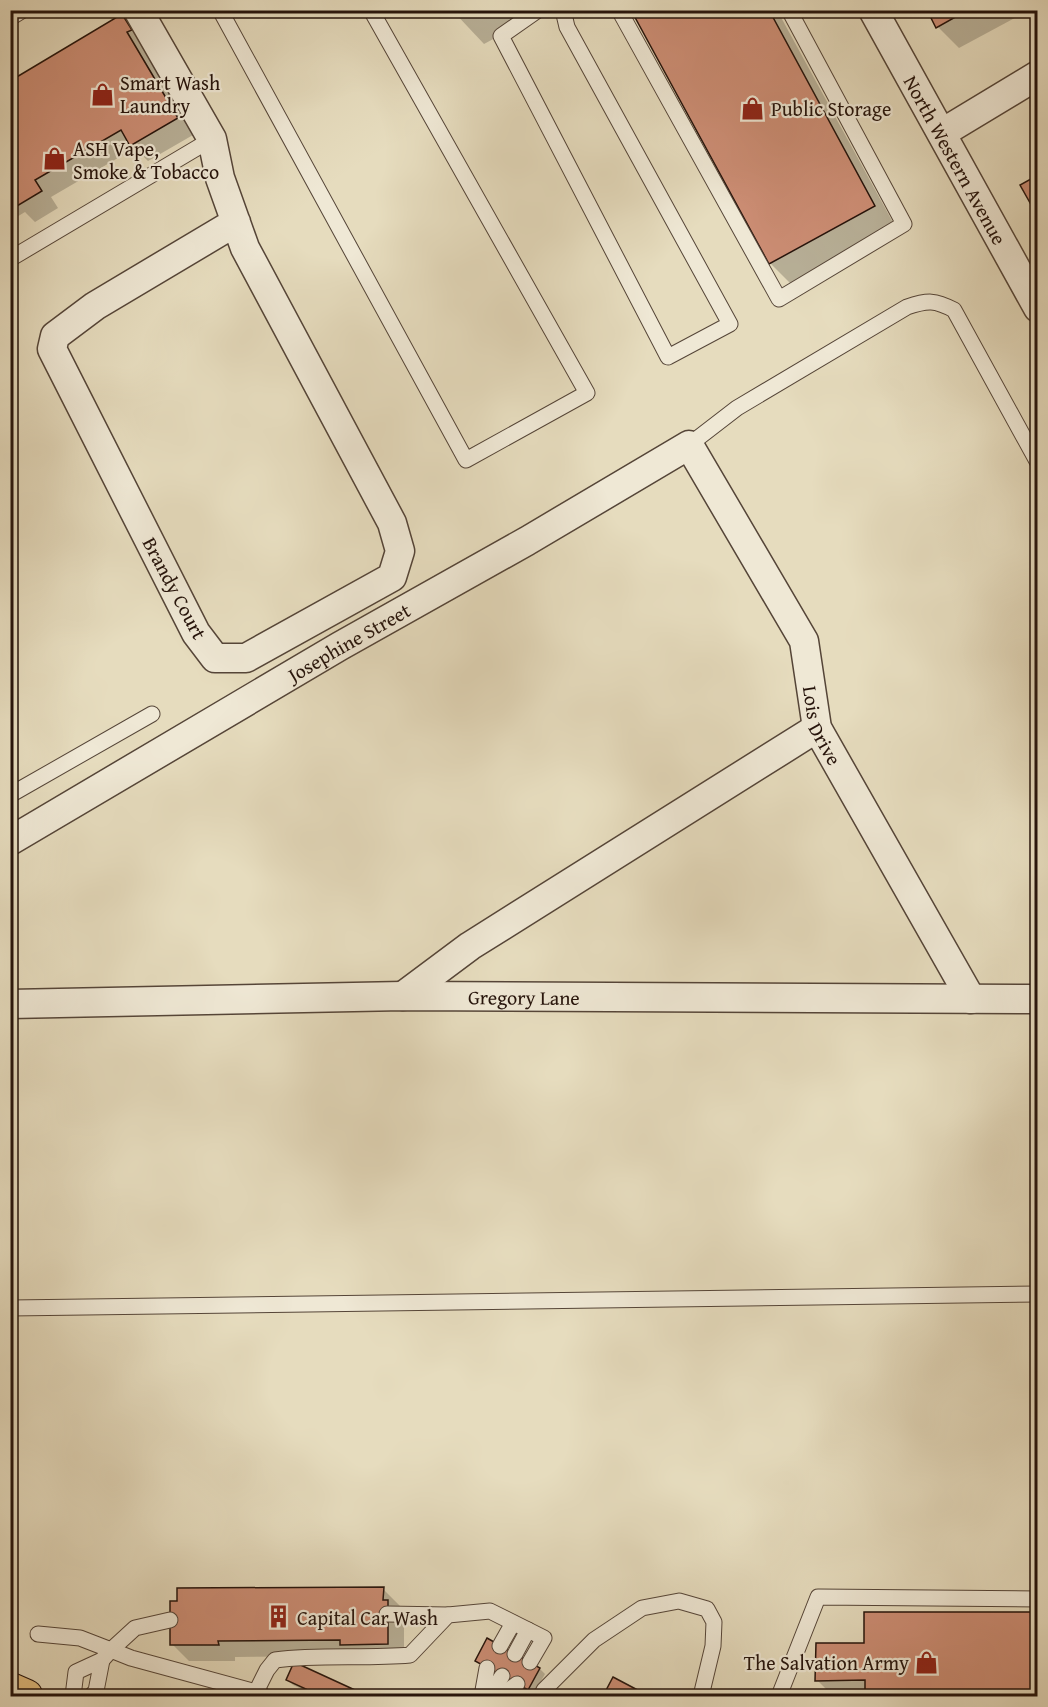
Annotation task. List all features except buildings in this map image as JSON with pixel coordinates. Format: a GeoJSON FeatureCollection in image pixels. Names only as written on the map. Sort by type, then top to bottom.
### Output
{"type":"FeatureCollection","features":[{"type":"Feature","properties":{"kind":"main road"},"geometry":{"type":"LineString","coordinates":[[10,1689],[26,1696]]}},
{"type":"Feature","properties":{"kind":"street","name":"Brandy Court"},"geometry":{"type":"LineString","coordinates":[[138,10],[212,139],[220,178],[236,222],[245,248],[392,523],[400,551],[392,577],[246,658],[214,658],[196,633],[52,349],[56,336],[95,306],[236,222]]}},
{"type":"Feature","properties":{"kind":"street","name":"North Western Avenue"},"geometry":{"type":"LineString","coordinates":[[873,10],[1038,308]]}},
{"type":"Feature","properties":{"kind":"street"},"geometry":{"type":"LineString","coordinates":[[942,133],[1038,75]]}},
{"type":"Feature","properties":{"kind":"street","name":"Lois Drive"},"geometry":{"type":"LineString","coordinates":[[689,445],[804,641],[817,728],[971,999]]}},
{"type":"Feature","properties":{"kind":"street","name":"Josephine Street"},"geometry":{"type":"LineString","coordinates":[[10,841],[340,646],[527,541],[689,445]]}},
{"type":"Feature","properties":{"kind":"street"},"geometry":{"type":"LineString","coordinates":[[403,996],[470,946],[817,728]]}},
{"type":"Feature","properties":{"kind":"street","name":"Gregory Lane"},"geometry":{"type":"LineString","coordinates":[[10,1004],[403,996],[1038,999]]}},
{"type":"Feature","properties":{"kind":"lane"},"geometry":{"type":"LineString","coordinates":[[10,18],[24,10]]}},
{"type":"Feature","properties":{"kind":"lane"},"geometry":{"type":"LineString","coordinates":[[220,10],[466,460],[587,393],[371,10]]}},
{"type":"Feature","properties":{"kind":"lane"},"geometry":{"type":"LineString","coordinates":[[538,10],[501,36],[668,357],[730,324],[567,27],[563,10]]}},
{"type":"Feature","properties":{"kind":"lane"},"geometry":{"type":"LineString","coordinates":[[620,10],[779,299],[904,224],[789,10]]}},
{"type":"Feature","properties":{"kind":"lane"},"geometry":{"type":"LineString","coordinates":[[10,259],[212,139]]}},
{"type":"Feature","properties":{"kind":"lane"},"geometry":{"type":"LineString","coordinates":[[689,445],[737,408],[907,307],[922,302],[938,301],[954,310],[1038,463]]}},
{"type":"Feature","properties":{"kind":"lane"},"geometry":{"type":"LineString","coordinates":[[10,795],[153,714]]}},
{"type":"Feature","properties":{"kind":"lane"},"geometry":{"type":"LineString","coordinates":[[10,1308],[1038,1294]]}},
{"type":"Feature","properties":{"kind":"lane"},"geometry":{"type":"LineString","coordinates":[[779,1696],[818,1597],[1038,1599]]}},
{"type":"Feature","properties":{"kind":"lane"},"geometry":{"type":"LineString","coordinates":[[541,1696],[544,1690],[594,1641],[642,1608],[679,1601],[707,1609],[714,1622],[713,1646],[701,1696]]}},
{"type":"Feature","properties":{"kind":"lane"},"geometry":{"type":"LineString","coordinates":[[387,1614],[448,1615],[490,1611],[544,1638],[530,1662]]}},
{"type":"Feature","properties":{"kind":"lane"},"geometry":{"type":"LineString","coordinates":[[38,1634],[80,1638],[106,1655],[130,1658],[260,1694],[267,1670],[275,1660],[295,1657],[382,1658],[410,1655],[448,1615]]}},
{"type":"Feature","properties":{"kind":"lane"},"geometry":{"type":"LineString","coordinates":[[73,1696],[76,1672],[106,1655],[135,1628],[170,1620]]}},
{"type":"Feature","properties":{"kind":"lane"},"geometry":{"type":"LineString","coordinates":[[500,1646],[513,1623]]}},
{"type":"Feature","properties":{"kind":"lane"},"geometry":{"type":"LineString","coordinates":[[515,1654],[528,1630]]}},
{"type":"Feature","properties":{"kind":"lane"},"geometry":{"type":"LineString","coordinates":[[91,1696],[96,1690],[106,1655]]}},
{"type":"Feature","properties":{"kind":"lane"},"geometry":{"type":"LineString","coordinates":[[482,1696],[487,1668]]}},
{"type":"Feature","properties":{"kind":"lane"},"geometry":{"type":"LineString","coordinates":[[489,1696],[502,1676]]}},
{"type":"Feature","properties":{"kind":"lane"},"geometry":{"type":"LineString","coordinates":[[500,1696],[517,1684]]}},
{"type":"Feature","properties":{"kind":"place","name":"Smart Wash Laundry"},"geometry":{"type":"Point","coordinates":[102,94]}},
{"type":"Feature","properties":{"kind":"place","name":"Public Storage"},"geometry":{"type":"Point","coordinates":[753,108]}},
{"type":"Feature","properties":{"kind":"place","name":"ASH Vape, Smoke & Tobacco"},"geometry":{"type":"Point","coordinates":[55,159]}},
{"type":"Feature","properties":{"kind":"place","name":"Capital Car Wash"},"geometry":{"type":"Point","coordinates":[279,1617]}},
{"type":"Feature","properties":{"kind":"place","name":"The Salvation Army"},"geometry":{"type":"Point","coordinates":[927,1662]}}]}
